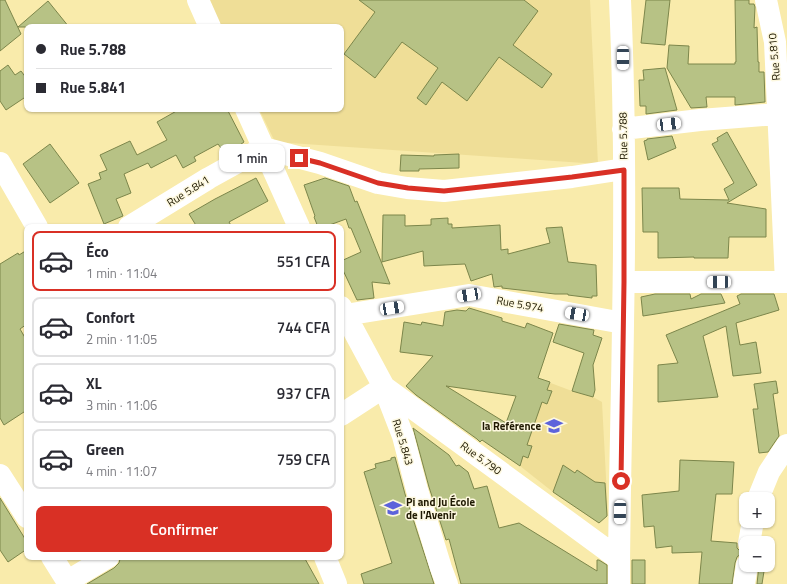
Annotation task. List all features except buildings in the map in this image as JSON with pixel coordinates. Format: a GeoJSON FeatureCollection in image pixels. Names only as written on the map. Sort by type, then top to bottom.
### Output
{"type":"FeatureCollection","features":[{"type":"Feature","properties":{"kind":"street"},"geometry":{"type":"LineString","coordinates":[[198,0],[209,24]]}},
{"type":"Feature","properties":{"kind":"street","name":"Rue 5.788"},"geometry":{"type":"LineString","coordinates":[[620,0],[623,58],[624,170],[624,323],[619,559],[620,584]]}},
{"type":"Feature","properties":{"kind":"street","name":"Rue 5.810"},"geometry":{"type":"LineString","coordinates":[[624,282],[786,282],[784,166],[778,114],[781,42],[766,0]]}},
{"type":"Feature","properties":{"kind":"street"},"geometry":{"type":"LineString","coordinates":[[247,112],[298,224]]}},
{"type":"Feature","properties":{"kind":"street"},"geometry":{"type":"LineString","coordinates":[[623,129],[700,120],[778,114]]}},
{"type":"Feature","properties":{"kind":"street"},"geometry":{"type":"LineString","coordinates":[[263,148],[320,163],[378,183],[408,188],[444,191],[624,170]]}},
{"type":"Feature","properties":{"kind":"street","name":"Rue 5.841"},"geometry":{"type":"LineString","coordinates":[[134,224],[209,178],[263,148]]}},
{"type":"Feature","properties":{"kind":"street"},"geometry":{"type":"LineString","coordinates":[[0,163],[36,224]]}},
{"type":"Feature","properties":{"kind":"street","name":"Rue 5.974"},"geometry":{"type":"LineString","coordinates":[[344,311],[469,295],[624,323]]}},
{"type":"Feature","properties":{"kind":"street","name":"Rue 5.843"},"geometry":{"type":"LineString","coordinates":[[344,313],[384,387],[403,436],[417,490],[447,584]]}},
{"type":"Feature","properties":{"kind":"street"},"geometry":{"type":"LineString","coordinates":[[344,413],[384,387]]}},
{"type":"Feature","properties":{"kind":"street","name":"Rue 5.790"},"geometry":{"type":"LineString","coordinates":[[384,387],[619,559]]}},
{"type":"Feature","properties":{"kind":"street"},"geometry":{"type":"LineString","coordinates":[[761,492],[769,472],[787,445]]}},
{"type":"Feature","properties":{"kind":"street"},"geometry":{"type":"LineString","coordinates":[[0,475],[24,512]]}},
{"type":"Feature","properties":{"kind":"street"},"geometry":{"type":"LineString","coordinates":[[54,560],[68,582],[103,560]]}},
{"type":"Feature","properties":{"kind":"street"},"geometry":{"type":"LineString","coordinates":[[325,560],[336,584]]}},
{"type":"Feature","properties":{"kind":"street"},"geometry":{"type":"LineString","coordinates":[[744,584],[745,572]]}},
{"type":"Feature","properties":{"kind":"shaded area"},"geometry":{"type":"Polygon","coordinates":[[[205,0],[590,0],[598,164],[275,142],[260,112],[344,112],[344,24],[216,24],[205,0]]]}},
{"type":"Feature","properties":{"kind":"shaded area","name":"la Reférence"},"geometry":{"type":"Polygon","coordinates":[[[524,373],[572,391],[593,397],[602,402],[608,515],[599,523],[553,492],[497,450],[524,373]]]}},
{"type":"Feature","properties":{"kind":"place","name":"la Reférence"},"geometry":{"type":"Point","coordinates":[554,426]}},
{"type":"Feature","properties":{"kind":"place","name":"Pi and Ju École de l'Avenir"},"geometry":{"type":"Point","coordinates":[393,508]}},
{"type":"Feature","properties":{"kind":"route"},"geometry":{"type":"LineString","coordinates":[[299,158],[320,163],[378,183],[408,188],[444,191],[624,170],[621,481]]}}]}
